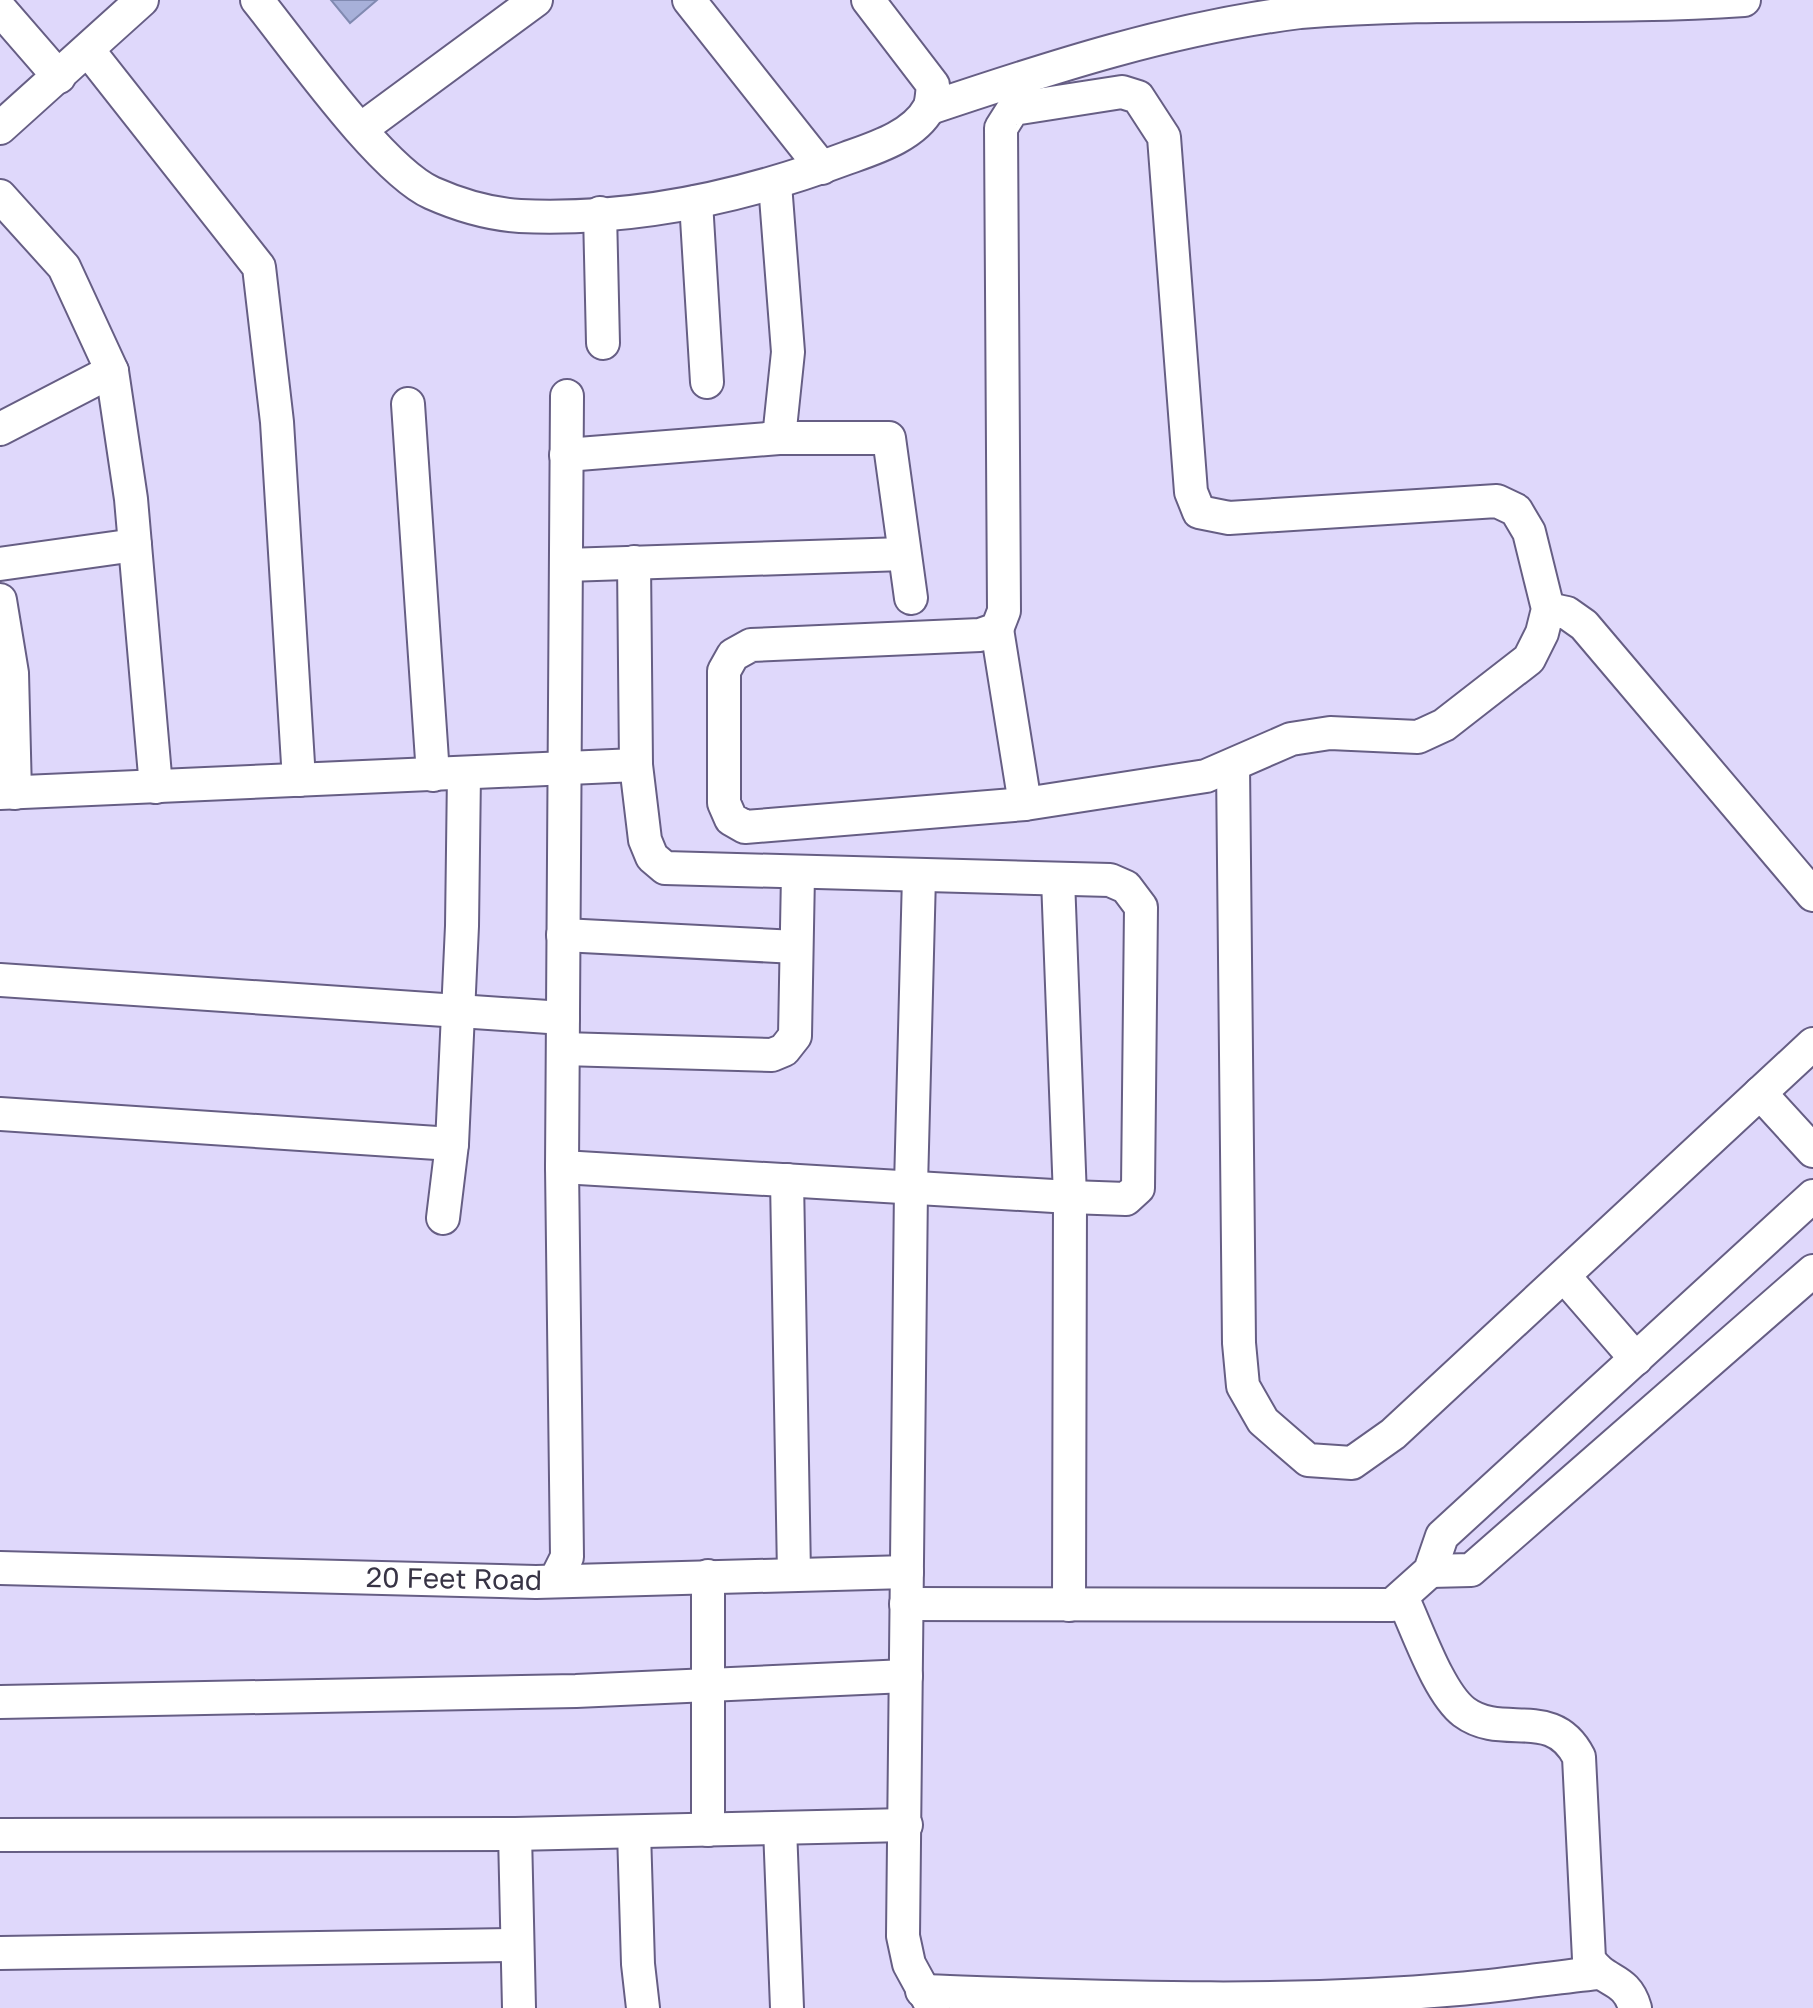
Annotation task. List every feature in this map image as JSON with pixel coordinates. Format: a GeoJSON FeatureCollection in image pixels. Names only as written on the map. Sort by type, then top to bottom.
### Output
{"type":"FeatureCollection","features":[{"type":"Feature","properties":{"kind":"street"},"geometry":{"type":"LineString","coordinates":[[0,128],[142,0]]}},
{"type":"Feature","properties":{"kind":"street"},"geometry":{"type":"LineString","coordinates":[[257,0],[393,165],[428,191],[474,208],[519,216],[636,212],[775,184],[881,146],[913,127],[930,108],[1127,44],[1188,31],[1302,11],[1425,1],[1731,0]]}},
{"type":"Feature","properties":{"kind":"street"},"geometry":{"type":"LineString","coordinates":[[361,129],[536,0]]}},
{"type":"Feature","properties":{"kind":"street"},"geometry":{"type":"LineString","coordinates":[[689,0],[822,168]]}},
{"type":"Feature","properties":{"kind":"street"},"geometry":{"type":"LineString","coordinates":[[868,0],[933,85],[930,108]]}},
{"type":"Feature","properties":{"kind":"street"},"geometry":{"type":"LineString","coordinates":[[0,9],[59,77]]}},
{"type":"Feature","properties":{"kind":"street"},"geometry":{"type":"LineString","coordinates":[[88,50],[259,267],[277,422],[299,780]]}},
{"type":"Feature","properties":{"kind":"street"},"geometry":{"type":"LineString","coordinates":[[997,629],[980,635],[751,645],[733,655],[724,671],[724,803],[731,819],[745,827],[1025,804],[1206,776],[1291,739],[1330,733],[1418,737],[1444,725],[1529,659],[1542,633],[1548,609],[1529,532],[1516,510],[1497,501],[1229,518],[1199,512],[1191,492],[1164,137],[1138,97],[1122,92],[1013,109],[1001,128],[1004,611],[997,629],[1025,804]]}},
{"type":"Feature","properties":{"kind":"street"},"geometry":{"type":"LineString","coordinates":[[775,184],[788,352],[779,438]]}},
{"type":"Feature","properties":{"kind":"street"},"geometry":{"type":"LineString","coordinates":[[0,196],[64,267],[112,371],[135,545],[156,787]]}},
{"type":"Feature","properties":{"kind":"street"},"geometry":{"type":"LineString","coordinates":[[696,202],[707,382]]}},
{"type":"Feature","properties":{"kind":"street"},"geometry":{"type":"LineString","coordinates":[[600,213],[604,282],[603,343]]}},
{"type":"Feature","properties":{"kind":"street"},"geometry":{"type":"LineString","coordinates":[[0,429],[112,371]]}},
{"type":"Feature","properties":{"kind":"street"},"geometry":{"type":"LineString","coordinates":[[556,1579],[567,1557],[562,1167],[567,396]]}},
{"type":"Feature","properties":{"kind":"street"},"geometry":{"type":"LineString","coordinates":[[408,404],[462,926],[452,1144],[443,1218]]}},
{"type":"Feature","properties":{"kind":"street"},"geometry":{"type":"LineString","coordinates":[[566,455],[779,438],[889,438],[911,598]]}},
{"type":"Feature","properties":{"kind":"street"},"geometry":{"type":"LineString","coordinates":[[0,564],[135,545]]}},
{"type":"Feature","properties":{"kind":"street"},"geometry":{"type":"LineString","coordinates":[[566,565],[904,554]]}},
{"type":"Feature","properties":{"kind":"street"},"geometry":{"type":"LineString","coordinates":[[562,1167],[1070,1197],[1126,1199],[1138,1188],[1141,907],[1126,887],[1110,880],[798,874],[665,868],[652,857],[645,840],[636,765],[634,562]]}},
{"type":"Feature","properties":{"kind":"street"},"geometry":{"type":"LineString","coordinates":[[0,600],[12,673],[8,793],[636,765]]}},
{"type":"Feature","properties":{"kind":"street"},"geometry":{"type":"LineString","coordinates":[[1548,609],[1567,613],[1584,625],[1813,895]]}},
{"type":"Feature","properties":{"kind":"street"},"geometry":{"type":"LineString","coordinates":[[1233,765],[1239,1343],[1243,1386],[1263,1421],[1308,1460],[1352,1463],[1393,1434],[1813,1044]]}},
{"type":"Feature","properties":{"kind":"street"},"geometry":{"type":"LineString","coordinates":[[0,980],[456,1011],[563,1034],[772,1055],[784,1050],[795,1036],[798,874]]}},
{"type":"Feature","properties":{"kind":"street"},"geometry":{"type":"LineString","coordinates":[[919,876],[911,1186],[903,1936],[909,1964],[928,2000],[1323,2002],[1597,1973],[1624,1984],[1635,2008]]}},
{"type":"Feature","properties":{"kind":"street"},"geometry":{"type":"LineString","coordinates":[[1058,879],[1070,1197],[1069,1605]]}},
{"type":"Feature","properties":{"kind":"street"},"geometry":{"type":"LineString","coordinates":[[563,935],[796,947]]}},
{"type":"Feature","properties":{"kind":"street"},"geometry":{"type":"LineString","coordinates":[[1760,1093],[1813,1151]]}},
{"type":"Feature","properties":{"kind":"street"},"geometry":{"type":"LineString","coordinates":[[0,1114],[452,1144]]}},
{"type":"Feature","properties":{"kind":"street"},"geometry":{"type":"LineString","coordinates":[[787,1180],[794,1574]]}},
{"type":"Feature","properties":{"kind":"street"},"geometry":{"type":"LineString","coordinates":[[1597,1973],[1589,1959],[1580,1768],[1572,1741],[1559,1730],[1481,1721],[1467,1714],[1456,1704],[1445,1685],[1402,1597],[1430,1571],[1442,1536],[1813,1196]]}},
{"type":"Feature","properties":{"kind":"street"},"geometry":{"type":"LineString","coordinates":[[1430,1571],[1471,1570],[1813,1271]]}},
{"type":"Feature","properties":{"kind":"street"},"geometry":{"type":"LineString","coordinates":[[1564,1276],[1636,1359]]}},
{"type":"Feature","properties":{"kind":"street","name":"20 Feet Road"},"geometry":{"type":"LineString","coordinates":[[0,1568],[556,1579],[794,1574],[1069,1605],[1392,1605],[1402,1597]]}},
{"type":"Feature","properties":{"kind":"street"},"geometry":{"type":"LineString","coordinates":[[708,1576],[708,1830]]}},
{"type":"Feature","properties":{"kind":"street"},"geometry":{"type":"LineString","coordinates":[[0,1702],[709,1685],[906,1676]]}},
{"type":"Feature","properties":{"kind":"street"},"geometry":{"type":"LineString","coordinates":[[0,1835],[515,1834],[906,1825]]}},
{"type":"Feature","properties":{"kind":"street"},"geometry":{"type":"LineString","coordinates":[[780,1828],[787,2008]]}},
{"type":"Feature","properties":{"kind":"street"},"geometry":{"type":"LineString","coordinates":[[634,1832],[638,1964],[643,2008]]}},
{"type":"Feature","properties":{"kind":"street"},"geometry":{"type":"LineString","coordinates":[[515,1834],[519,2008]]}},
{"type":"Feature","properties":{"kind":"street"},"geometry":{"type":"LineString","coordinates":[[0,1953],[517,1945]]}},
{"type":"Feature","properties":{"kind":"building"},"geometry":{"type":"Polygon","coordinates":[[[331,0],[377,0],[350,23],[331,0]]]}}]}
